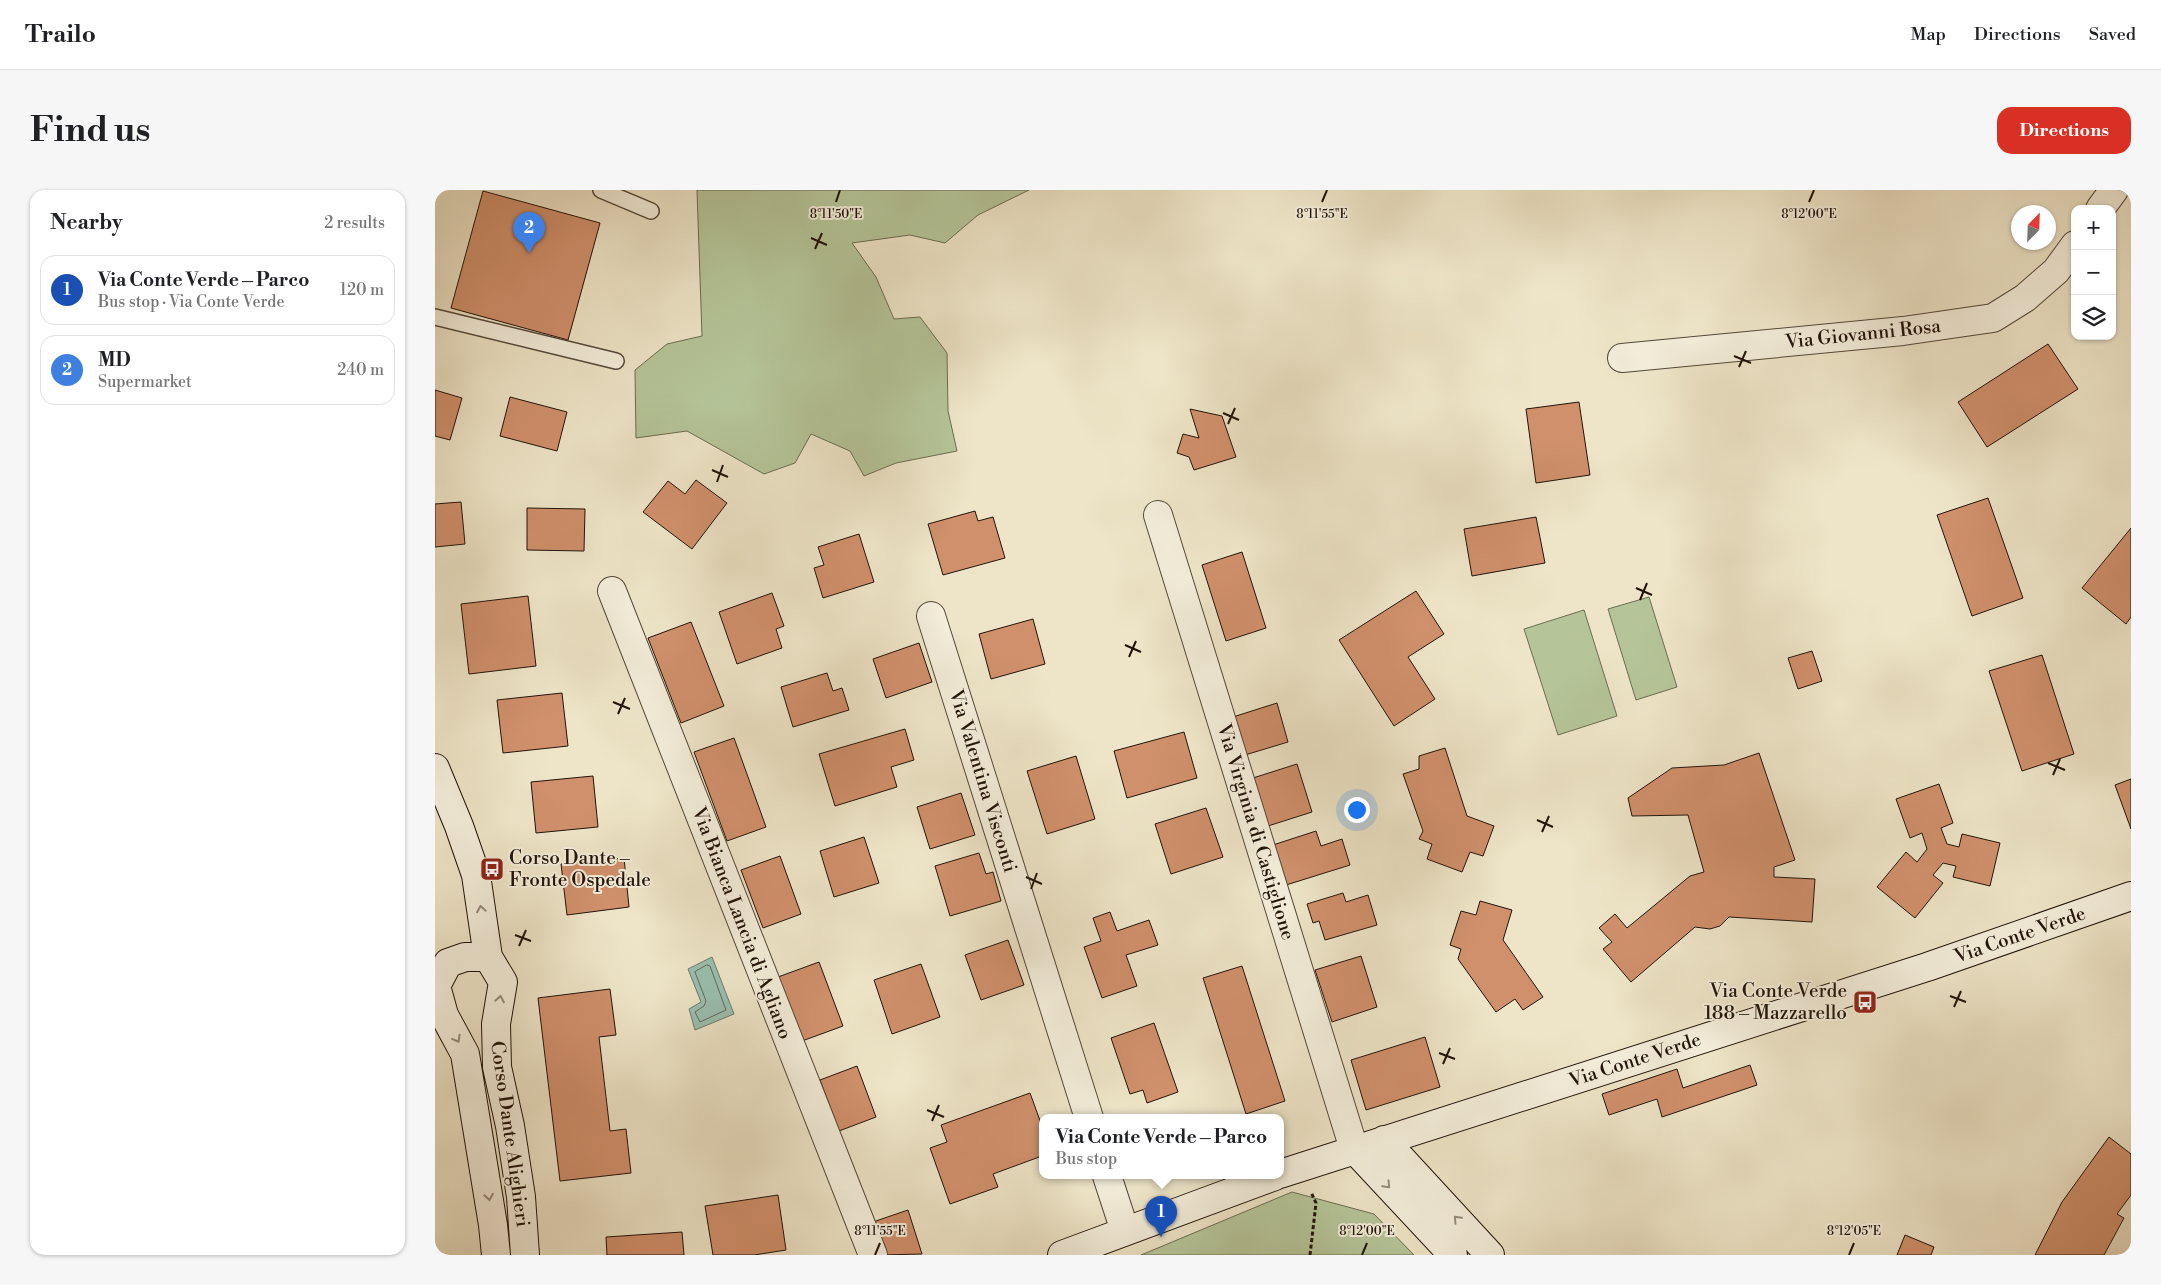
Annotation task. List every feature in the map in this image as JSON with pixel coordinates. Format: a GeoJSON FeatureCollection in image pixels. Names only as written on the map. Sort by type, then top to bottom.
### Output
{"type":"FeatureCollection","features":[{"type":"Feature","properties":{"kind":"street"},"geometry":{"type":"LineString","coordinates":[[2104,205],[2114,190]]}},
{"type":"Feature","properties":{"kind":"street","name":"Via Giovanni Rosa"},"geometry":{"type":"LineString","coordinates":[[1622,358],[1903,331],[1993,318],[2025,298],[2056,272],[2071,250]]}},
{"type":"Feature","properties":{"kind":"street","name":"Via Virginia di Castiglione"},"geometry":{"type":"LineString","coordinates":[[1158,515],[1354,1149]]}},
{"type":"Feature","properties":{"kind":"street","name":"Via Bianca Lancia di Agliano"},"geometry":{"type":"LineString","coordinates":[[612,591],[873,1255]]}},
{"type":"Feature","properties":{"kind":"street","name":"Via Valentina Visconti"},"geometry":{"type":"LineString","coordinates":[[931,616],[1088,1114]]}},
{"type":"Feature","properties":{"kind":"street","name":"Corso Dante Alighieri"},"geometry":{"type":"LineString","coordinates":[[435,768],[459,826],[476,875],[488,957],[503,982],[496,1024],[497,1067],[510,1126],[521,1197],[525,1255]]}},
{"type":"Feature","properties":{"kind":"street","name":"Via Conte Verde"},"geometry":{"type":"LineString","coordinates":[[1284,1172],[1927,967],[2131,896]]}},
{"type":"Feature","properties":{"kind":"street","name":"Corso Dante Alighieri"},"geometry":{"type":"LineString","coordinates":[[488,957],[465,957],[448,963],[436,986],[444,1015],[465,1054],[493,1225],[496,1255]]}},
{"type":"Feature","properties":{"kind":"street"},"geometry":{"type":"LineString","coordinates":[[1384,1140],[1490,1255]]}},
{"type":"Feature","properties":{"kind":"street"},"geometry":{"type":"LineString","coordinates":[[1354,1149],[1453,1255]]}},
{"type":"Feature","properties":{"kind":"street"},"geometry":{"type":"LineString","coordinates":[[1108,1179],[1125,1231]]}},
{"type":"Feature","properties":{"kind":"street","name":"Via Conte Verde"},"geometry":{"type":"LineString","coordinates":[[1062,1255],[1265,1179]]}},
{"type":"Feature","properties":{"kind":"lane"},"geometry":{"type":"LineString","coordinates":[[601,190],[651,211]]}},
{"type":"Feature","properties":{"kind":"lane"},"geometry":{"type":"LineString","coordinates":[[435,317],[616,361]]}},
{"type":"Feature","properties":{"kind":"path"},"geometry":{"type":"LineString","coordinates":[[1284,1172],[1316,1203],[1310,1255]]}},
{"type":"Feature","properties":{"kind":"shaded area"},"geometry":{"type":"Polygon","coordinates":[[[697,190],[1029,190],[978,215],[945,243],[910,235],[852,243],[876,277],[894,319],[920,317],[947,353],[948,411],[957,451],[896,463],[864,476],[850,451],[811,434],[795,463],[764,474],[687,431],[636,438],[635,370],[667,344],[702,336],[697,190]]]}},
{"type":"Feature","properties":{"kind":"shaded area"},"geometry":{"type":"Polygon","coordinates":[[[1649,597],[1677,687],[1636,700],[1608,609],[1649,597]]]}},
{"type":"Feature","properties":{"kind":"shaded area"},"geometry":{"type":"Polygon","coordinates":[[[1584,610],[1617,716],[1558,735],[1524,629],[1584,610]]]}},
{"type":"Feature","properties":{"kind":"shaded area"},"geometry":{"type":"Polygon","coordinates":[[[1292,1192],[1374,1214],[1414,1255],[1141,1255],[1292,1192]]]}},
{"type":"Feature","properties":{"kind":"water"},"geometry":{"type":"Polygon","coordinates":[[[712,957],[734,1014],[695,1030],[689,1009],[701,1002],[688,969],[712,957]]]}},
{"type":"Feature","properties":{"kind":"building"},"geometry":{"type":"Polygon","coordinates":[[[483,191],[600,223],[568,340],[451,308],[483,191]]]}},
{"type":"Feature","properties":{"kind":"building"},"geometry":{"type":"Polygon","coordinates":[[[2048,344],[2078,389],[1987,447],[1958,402],[2048,344]]]}},
{"type":"Feature","properties":{"kind":"building"},"geometry":{"type":"Polygon","coordinates":[[[435,390],[462,398],[450,440],[435,436],[435,390]]]}},
{"type":"Feature","properties":{"kind":"building"},"geometry":{"type":"Polygon","coordinates":[[[510,397],[567,412],[557,451],[500,436],[510,397]]]}},
{"type":"Feature","properties":{"kind":"building"},"geometry":{"type":"Polygon","coordinates":[[[1579,402],[1590,475],[1536,483],[1526,409],[1579,402]]]}},
{"type":"Feature","properties":{"kind":"building"},"geometry":{"type":"Polygon","coordinates":[[[1190,409],[1222,416],[1236,457],[1194,470],[1189,457],[1177,453],[1183,434],[1199,438],[1190,409]]]}},
{"type":"Feature","properties":{"kind":"building"},"geometry":{"type":"Polygon","coordinates":[[[696,480],[727,503],[692,549],[643,512],[668,481],[685,494],[696,480]]]}},
{"type":"Feature","properties":{"kind":"building"},"geometry":{"type":"Polygon","coordinates":[[[1988,498],[2023,598],[1972,616],[1937,515],[1988,498]]]}},
{"type":"Feature","properties":{"kind":"building"},"geometry":{"type":"Polygon","coordinates":[[[461,502],[465,544],[435,547],[435,504],[461,502]]]}},
{"type":"Feature","properties":{"kind":"building"},"geometry":{"type":"Polygon","coordinates":[[[527,508],[585,509],[584,551],[527,550],[527,508]]]}},
{"type":"Feature","properties":{"kind":"building"},"geometry":{"type":"Polygon","coordinates":[[[975,511],[978,521],[993,517],[1005,558],[943,575],[928,524],[975,511]]]}},
{"type":"Feature","properties":{"kind":"building"},"geometry":{"type":"Polygon","coordinates":[[[1536,517],[1545,563],[1472,576],[1464,529],[1536,517]]]}},
{"type":"Feature","properties":{"kind":"building"},"geometry":{"type":"Polygon","coordinates":[[[2131,528],[2131,617],[2126,624],[2082,588],[2131,528]]]}},
{"type":"Feature","properties":{"kind":"building"},"geometry":{"type":"Polygon","coordinates":[[[859,534],[874,582],[823,598],[814,568],[824,565],[818,547],[859,534]]]}},
{"type":"Feature","properties":{"kind":"building"},"geometry":{"type":"Polygon","coordinates":[[[1242,552],[1266,628],[1226,641],[1202,565],[1242,552]]]}},
{"type":"Feature","properties":{"kind":"building"},"geometry":{"type":"Polygon","coordinates":[[[1416,591],[1444,634],[1408,657],[1435,699],[1394,726],[1339,640],[1416,591]]]}},
{"type":"Feature","properties":{"kind":"building"},"geometry":{"type":"Polygon","coordinates":[[[772,593],[784,626],[776,629],[782,648],[737,664],[719,612],[772,593]]]}},
{"type":"Feature","properties":{"kind":"building"},"geometry":{"type":"Polygon","coordinates":[[[528,596],[536,666],[469,674],[461,604],[528,596]]]}},
{"type":"Feature","properties":{"kind":"building"},"geometry":{"type":"Polygon","coordinates":[[[1033,619],[1045,664],[991,679],[979,634],[1033,619]]]}},
{"type":"Feature","properties":{"kind":"building"},"geometry":{"type":"Polygon","coordinates":[[[691,622],[724,706],[681,723],[648,638],[691,622]]]}},
{"type":"Feature","properties":{"kind":"building"},"geometry":{"type":"Polygon","coordinates":[[[919,643],[932,682],[886,698],[873,659],[919,643]]]}},
{"type":"Feature","properties":{"kind":"building"},"geometry":{"type":"Polygon","coordinates":[[[1812,651],[1822,681],[1798,689],[1788,658],[1812,651]]]}},
{"type":"Feature","properties":{"kind":"building"},"geometry":{"type":"Polygon","coordinates":[[[2042,655],[2074,754],[2022,771],[1989,671],[2042,655]]]}},
{"type":"Feature","properties":{"kind":"building"},"geometry":{"type":"Polygon","coordinates":[[[827,673],[833,691],[842,688],[849,710],[793,727],[781,687],[827,673]]]}},
{"type":"Feature","properties":{"kind":"building"},"geometry":{"type":"Polygon","coordinates":[[[562,693],[568,746],[503,753],[497,700],[562,693]]]}},
{"type":"Feature","properties":{"kind":"building"},"geometry":{"type":"Polygon","coordinates":[[[1277,703],[1288,742],[1245,755],[1233,717],[1277,703]]]}},
{"type":"Feature","properties":{"kind":"building"},"geometry":{"type":"Polygon","coordinates":[[[905,729],[914,760],[891,767],[897,787],[835,806],[819,754],[905,729]]]}},
{"type":"Feature","properties":{"kind":"building"},"geometry":{"type":"Polygon","coordinates":[[[1184,732],[1197,778],[1127,798],[1114,751],[1184,732]]]}},
{"type":"Feature","properties":{"kind":"building"},"geometry":{"type":"Polygon","coordinates":[[[734,738],[766,827],[727,841],[694,752],[734,738]]]}},
{"type":"Feature","properties":{"kind":"building"},"geometry":{"type":"Polygon","coordinates":[[[1445,748],[1467,816],[1494,826],[1483,856],[1470,852],[1462,872],[1427,859],[1432,844],[1419,839],[1423,831],[1403,774],[1419,769],[1419,756],[1445,748]]]}},
{"type":"Feature","properties":{"kind":"building"},"geometry":{"type":"Polygon","coordinates":[[[1759,753],[1795,860],[1774,867],[1774,877],[1815,879],[1812,922],[1729,917],[1720,926],[1710,929],[1695,927],[1631,982],[1603,949],[1612,942],[1599,928],[1615,914],[1627,928],[1690,876],[1704,872],[1688,815],[1632,816],[1628,798],[1672,768],[1724,765],[1759,753]]]}},
{"type":"Feature","properties":{"kind":"building"},"geometry":{"type":"Polygon","coordinates":[[[1076,756],[1095,819],[1047,834],[1027,771],[1076,756]]]}},
{"type":"Feature","properties":{"kind":"building"},"geometry":{"type":"Polygon","coordinates":[[[1297,764],[1312,812],[1268,826],[1253,778],[1297,764]]]}},
{"type":"Feature","properties":{"kind":"building"},"geometry":{"type":"Polygon","coordinates":[[[593,776],[598,827],[536,833],[531,782],[593,776]]]}},
{"type":"Feature","properties":{"kind":"building"},"geometry":{"type":"Polygon","coordinates":[[[2131,779],[2131,829],[2115,785],[2131,779]]]}},
{"type":"Feature","properties":{"kind":"building"},"geometry":{"type":"Polygon","coordinates":[[[1939,784],[1953,823],[1941,828],[1947,844],[1959,847],[1962,834],[2000,843],[1990,886],[1953,877],[1956,866],[1943,863],[1933,875],[1943,883],[1915,918],[1877,887],[1906,852],[1917,862],[1927,849],[1922,833],[1910,838],[1896,799],[1939,784]]]}},
{"type":"Feature","properties":{"kind":"building"},"geometry":{"type":"Polygon","coordinates":[[[961,793],[975,835],[930,849],[917,807],[961,793]]]}},
{"type":"Feature","properties":{"kind":"building"},"geometry":{"type":"Polygon","coordinates":[[[1206,808],[1223,857],[1171,874],[1155,824],[1206,808]]]}},
{"type":"Feature","properties":{"kind":"building"},"geometry":{"type":"Polygon","coordinates":[[[1316,831],[1321,846],[1342,839],[1350,865],[1286,885],[1273,845],[1316,831]]]}},
{"type":"Feature","properties":{"kind":"building"},"geometry":{"type":"Polygon","coordinates":[[[864,837],[879,883],[834,897],[820,851],[864,837]]]}},
{"type":"Feature","properties":{"kind":"building"},"geometry":{"type":"Polygon","coordinates":[[[979,853],[986,874],[993,872],[1001,901],[950,916],[935,866],[979,853]]]}},
{"type":"Feature","properties":{"kind":"building"},"geometry":{"type":"Polygon","coordinates":[[[780,856],[801,914],[763,928],[741,870],[780,856]]]}},
{"type":"Feature","properties":{"kind":"building"},"geometry":{"type":"Polygon","coordinates":[[[624,858],[629,907],[567,915],[561,864],[624,858]]]}},
{"type":"Feature","properties":{"kind":"building"},"geometry":{"type":"Polygon","coordinates":[[[1343,893],[1346,902],[1368,895],[1377,925],[1325,940],[1319,921],[1313,923],[1307,904],[1343,893]]]}},
{"type":"Feature","properties":{"kind":"building"},"geometry":{"type":"Polygon","coordinates":[[[1480,901],[1512,910],[1503,940],[1543,997],[1523,1010],[1515,999],[1496,1012],[1458,959],[1461,949],[1450,945],[1461,911],[1476,915],[1480,901]]]}},
{"type":"Feature","properties":{"kind":"building"},"geometry":{"type":"Polygon","coordinates":[[[1110,912],[1117,931],[1149,920],[1158,945],[1126,955],[1137,986],[1102,998],[1084,947],[1101,941],[1093,918],[1110,912]]]}},
{"type":"Feature","properties":{"kind":"building"},"geometry":{"type":"Polygon","coordinates":[[[1008,940],[1024,985],[981,1000],[965,955],[1008,940]]]}},
{"type":"Feature","properties":{"kind":"building"},"geometry":{"type":"Polygon","coordinates":[[[1361,956],[1377,1007],[1332,1022],[1315,970],[1361,956]]]}},
{"type":"Feature","properties":{"kind":"building"},"geometry":{"type":"Polygon","coordinates":[[[819,962],[843,1026],[802,1041],[778,977],[819,962]]]}},
{"type":"Feature","properties":{"kind":"building"},"geometry":{"type":"Polygon","coordinates":[[[921,964],[940,1017],[892,1034],[874,980],[921,964]]]}},
{"type":"Feature","properties":{"kind":"building"},"geometry":{"type":"Polygon","coordinates":[[[1242,966],[1285,1101],[1246,1114],[1203,978],[1242,966]]]}},
{"type":"Feature","properties":{"kind":"building"},"geometry":{"type":"Polygon","coordinates":[[[610,989],[616,1035],[599,1037],[610,1131],[626,1129],[631,1173],[560,1181],[538,998],[610,989]]]}},
{"type":"Feature","properties":{"kind":"building"},"geometry":{"type":"Polygon","coordinates":[[[1154,1023],[1178,1092],[1147,1103],[1143,1090],[1130,1094],[1111,1038],[1154,1023]]]}},
{"type":"Feature","properties":{"kind":"building"},"geometry":{"type":"Polygon","coordinates":[[[1425,1037],[1440,1087],[1366,1110],[1351,1060],[1425,1037]]]}},
{"type":"Feature","properties":{"kind":"building"},"geometry":{"type":"Polygon","coordinates":[[[1750,1065],[1757,1085],[1662,1117],[1657,1099],[1609,1115],[1602,1094],[1677,1069],[1683,1088],[1750,1065]]]}},
{"type":"Feature","properties":{"kind":"building"},"geometry":{"type":"Polygon","coordinates":[[[857,1066],[876,1117],[839,1131],[820,1080],[857,1066]]]}},
{"type":"Feature","properties":{"kind":"building"},"geometry":{"type":"Polygon","coordinates":[[[1030,1093],[1039,1118],[1039,1157],[993,1174],[998,1187],[950,1204],[930,1148],[947,1142],[941,1125],[1030,1093]]]}},
{"type":"Feature","properties":{"kind":"building"},"geometry":{"type":"Polygon","coordinates":[[[2109,1137],[2131,1154],[2131,1195],[2117,1214],[2124,1218],[2104,1255],[2035,1255],[2062,1202],[2109,1137]]]}},
{"type":"Feature","properties":{"kind":"building"},"geometry":{"type":"Polygon","coordinates":[[[778,1195],[786,1250],[754,1255],[713,1255],[705,1206],[778,1195]]]}},
{"type":"Feature","properties":{"kind":"building"},"geometry":{"type":"Polygon","coordinates":[[[908,1210],[922,1254],[881,1255],[870,1223],[908,1210]]]}},
{"type":"Feature","properties":{"kind":"building"},"geometry":{"type":"Polygon","coordinates":[[[682,1232],[684,1255],[607,1255],[606,1237],[682,1232]]]}},
{"type":"Feature","properties":{"kind":"building"},"geometry":{"type":"Polygon","coordinates":[[[1905,1235],[1934,1247],[1931,1255],[1897,1255],[1905,1235]]]}},
{"type":"Feature","properties":{"kind":"place","name":"MD"},"geometry":{"type":"Point","coordinates":[529,253]}},
{"type":"Feature","properties":{"kind":"place","name":"Corso Dante – Fronte Ospedale"},"geometry":{"type":"Point","coordinates":[492,869]}},
{"type":"Feature","properties":{"kind":"place","name":"Via Conte Verde 188 – Mazzarello"},"geometry":{"type":"Point","coordinates":[1865,1002]}},
{"type":"Feature","properties":{"kind":"place","name":"Via Conte Verde – Parco"},"geometry":{"type":"Point","coordinates":[1161,1237]}}]}
